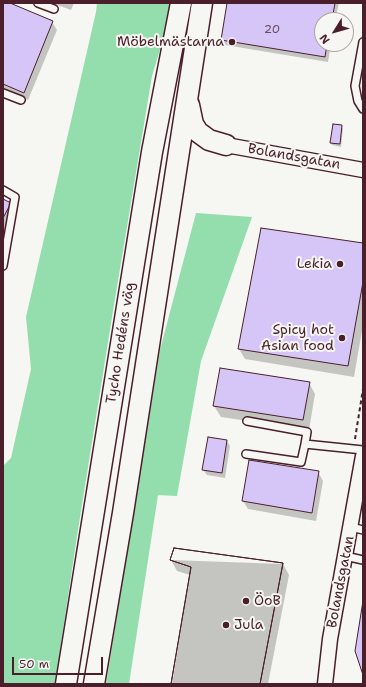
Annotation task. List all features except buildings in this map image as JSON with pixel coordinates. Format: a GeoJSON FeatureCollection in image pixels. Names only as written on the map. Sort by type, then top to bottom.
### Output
{"type":"FeatureCollection","features":[{"type":"Feature","properties":{"kind":"main road","name":"Tycho Hedéns väg"},"geometry":{"type":"LineString","coordinates":[[66,684],[152,152],[181,3]]}},
{"type":"Feature","properties":{"kind":"main road","name":"Tycho Hedéns väg"},"geometry":{"type":"LineString","coordinates":[[94,684],[123,513],[202,3]]}},
{"type":"Feature","properties":{"kind":"main road"},"geometry":{"type":"LineString","coordinates":[[188,96],[193,124],[198,132],[209,140],[226,145]]}},
{"type":"Feature","properties":{"kind":"main road"},"geometry":{"type":"LineString","coordinates":[[177,164],[185,156],[200,146],[208,144],[226,145]]}},
{"type":"Feature","properties":{"kind":"street","name":"Bolandsgatan"},"geometry":{"type":"LineString","coordinates":[[226,145],[363,170]]}},
{"type":"Feature","properties":{"kind":"street","name":"Bolandsgatan"},"geometry":{"type":"LineString","coordinates":[[325,684],[330,639],[345,556],[357,528],[358,452]]}},
{"type":"Feature","properties":{"kind":"lane"},"geometry":{"type":"LineString","coordinates":[[38,3],[54,9]]}},
{"type":"Feature","properties":{"kind":"lane"},"geometry":{"type":"LineString","coordinates":[[363,42],[355,86],[358,101],[363,109]]}},
{"type":"Feature","properties":{"kind":"lane"},"geometry":{"type":"LineString","coordinates":[[3,93],[22,100]]}},
{"type":"Feature","properties":{"kind":"lane"},"geometry":{"type":"LineString","coordinates":[[3,190],[15,197],[3,266]]}},
{"type":"Feature","properties":{"kind":"lane"},"geometry":{"type":"LineString","coordinates":[[246,454],[301,462],[307,432],[247,421]]}},
{"type":"Feature","properties":{"kind":"lane"},"geometry":{"type":"LineString","coordinates":[[305,444],[358,452],[363,450]]}},
{"type":"Feature","properties":{"kind":"lane"},"geometry":{"type":"LineString","coordinates":[[345,556],[363,560]]}},
{"type":"Feature","properties":{"kind":"path"},"geometry":{"type":"LineString","coordinates":[[358,452],[363,389]]}},
{"type":"Feature","properties":{"kind":"green space"},"geometry":{"type":"Polygon","coordinates":[[[97,3],[174,3],[152,76],[77,536],[55,684],[3,684],[3,466],[11,458],[31,369],[26,317],[97,3]]]}},
{"type":"Feature","properties":{"kind":"green space"},"geometry":{"type":"Polygon","coordinates":[[[196,213],[252,217],[201,361],[177,496],[158,495],[129,684],[106,684],[160,350],[196,213]]]}},
{"type":"Feature","properties":{"kind":"place","name":"Möbelmästarna"},"geometry":{"type":"Point","coordinates":[232,42]}},
{"type":"Feature","properties":{"kind":"place","name":"Lekia"},"geometry":{"type":"Point","coordinates":[340,264]}},
{"type":"Feature","properties":{"kind":"place","name":"Spicy hot Asian food"},"geometry":{"type":"Point","coordinates":[342,338]}},
{"type":"Feature","properties":{"kind":"place","name":"ÖoB"},"geometry":{"type":"Point","coordinates":[246,601]}},
{"type":"Feature","properties":{"kind":"place","name":"Jula"},"geometry":{"type":"Point","coordinates":[226,625]}}]}
